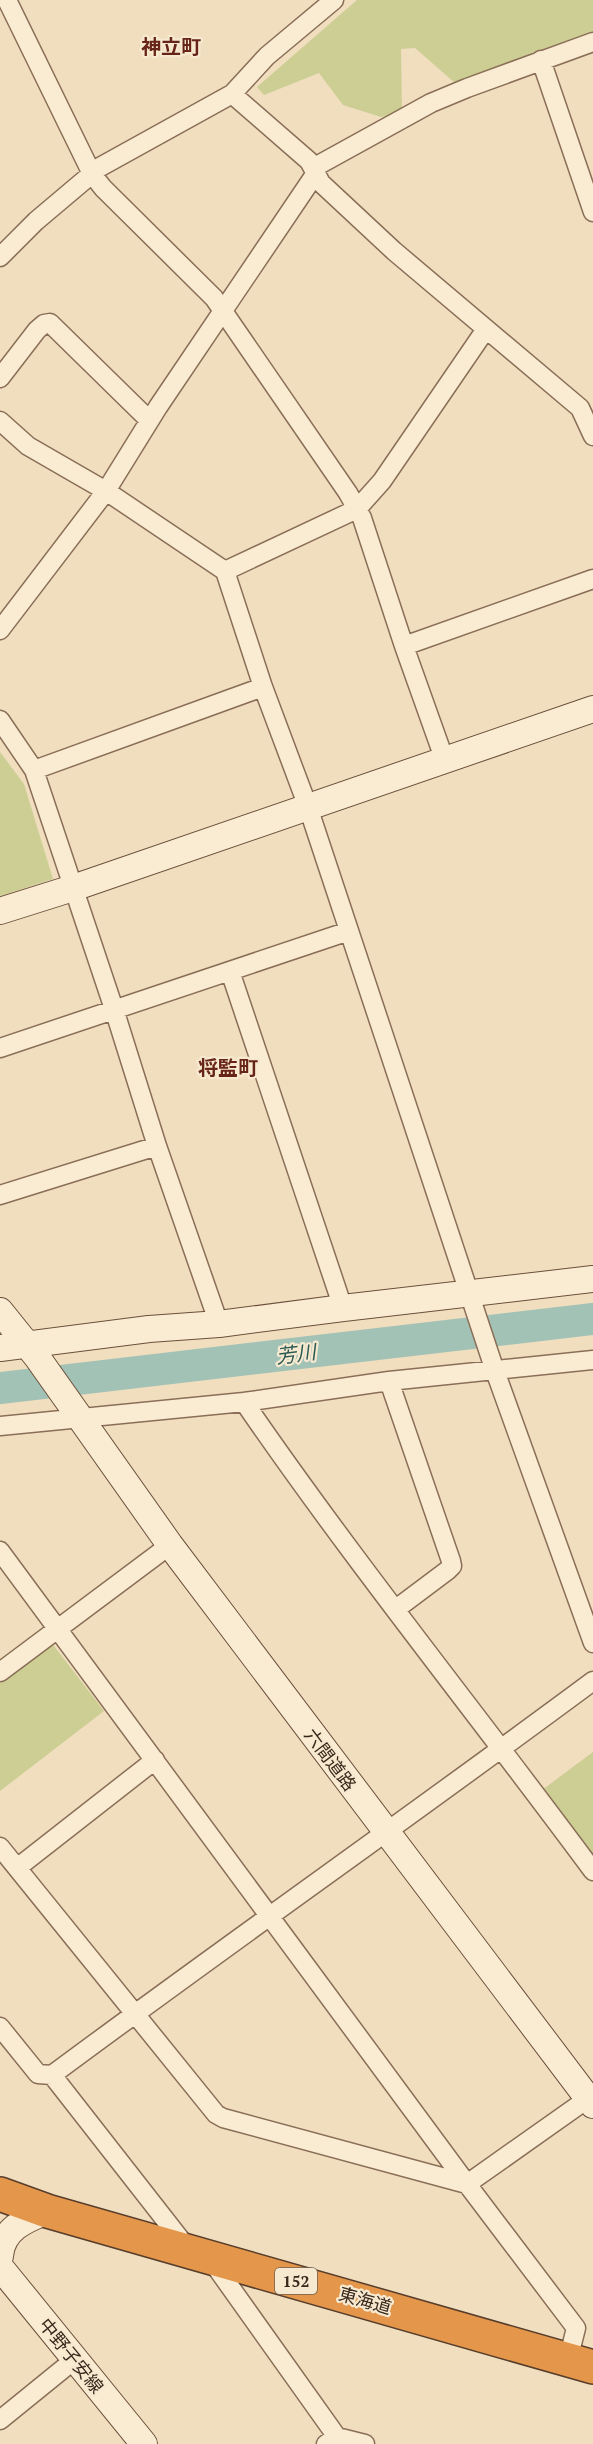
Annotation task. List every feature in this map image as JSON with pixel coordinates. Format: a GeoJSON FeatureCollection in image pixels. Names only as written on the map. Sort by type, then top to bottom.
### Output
{"type":"FeatureCollection","features":[{"type":"Feature","properties":{"kind":"highway","name":"東海道"},"geometry":{"type":"LineString","coordinates":[[0,2194],[47,2211],[200,2253],[580,2364]]}},
{"type":"Feature","properties":{"kind":"street"},"geometry":{"type":"LineString","coordinates":[[7,0],[92,174],[102,188],[214,298],[363,518],[404,646],[445,761]]}},
{"type":"Feature","properties":{"kind":"street"},"geometry":{"type":"LineString","coordinates":[[0,257],[36,221],[92,174],[164,130],[232,94],[267,56],[334,0]]}},
{"type":"Feature","properties":{"kind":"street"},"geometry":{"type":"LineString","coordinates":[[0,630],[106,491],[149,420],[224,312],[314,170],[431,103],[593,42]]}},
{"type":"Feature","properties":{"kind":"street"},"geometry":{"type":"LineString","coordinates":[[541,60],[593,212]]}},
{"type":"Feature","properties":{"kind":"street"},"geometry":{"type":"LineString","coordinates":[[232,94],[309,161],[321,183],[394,251],[580,408],[593,436]]}},
{"type":"Feature","properties":{"kind":"street"},"geometry":{"type":"LineString","coordinates":[[0,378],[37,330],[44,324],[50,323],[149,420]]}},
{"type":"Feature","properties":{"kind":"street"},"geometry":{"type":"LineString","coordinates":[[225,571],[357,509],[382,481],[486,329]]}},
{"type":"Feature","properties":{"kind":"street"},"geometry":{"type":"LineString","coordinates":[[0,421],[28,446],[106,491],[225,571],[263,687],[308,807],[494,1367],[593,1643]]}},
{"type":"Feature","properties":{"kind":"street"},"geometry":{"type":"LineString","coordinates":[[404,646],[593,579]]}},
{"type":"Feature","properties":{"kind":"street"},"geometry":{"type":"LineString","coordinates":[[34,771],[263,687]]}},
{"type":"Feature","properties":{"kind":"street"},"geometry":{"type":"LineString","coordinates":[[0,911],[593,709]]}},
{"type":"Feature","properties":{"kind":"street"},"geometry":{"type":"LineString","coordinates":[[0,720],[34,771],[114,1009],[157,1146],[219,1324]]}},
{"type":"Feature","properties":{"kind":"street"},"geometry":{"type":"LineString","coordinates":[[0,1048],[349,931]]}},
{"type":"Feature","properties":{"kind":"street"},"geometry":{"type":"LineString","coordinates":[[230,971],[343,1308]]}},
{"type":"Feature","properties":{"kind":"street"},"geometry":{"type":"LineString","coordinates":[[0,1195],[157,1146]]}},
{"type":"Feature","properties":{"kind":"street"},"geometry":{"type":"LineString","coordinates":[[0,1348],[31,1350],[149,1329],[219,1324],[343,1308],[471,1298],[593,1279]]}},
{"type":"Feature","properties":{"kind":"street"},"geometry":{"type":"LineString","coordinates":[[0,1311],[31,1350]]}},
{"type":"Feature","properties":{"kind":"street","name":"六間道路"},"geometry":{"type":"LineString","coordinates":[[31,1350],[170,1545],[385,1833],[591,2100]]}},
{"type":"Feature","properties":{"kind":"street"},"geometry":{"type":"LineString","coordinates":[[0,1426],[76,1414],[244,1402],[494,1367],[593,1360]]}},
{"type":"Feature","properties":{"kind":"street"},"geometry":{"type":"LineString","coordinates":[[389,1381],[452,1566],[396,1610]]}},
{"type":"Feature","properties":{"kind":"street"},"geometry":{"type":"LineString","coordinates":[[244,1402],[306,1493],[503,1748],[593,1871]]}},
{"type":"Feature","properties":{"kind":"street"},"geometry":{"type":"LineString","coordinates":[[0,1671],[170,1545]]}},
{"type":"Feature","properties":{"kind":"street"},"geometry":{"type":"LineString","coordinates":[[0,1551],[467,2184],[576,2328],[580,2364]]}},
{"type":"Feature","properties":{"kind":"street"},"geometry":{"type":"LineString","coordinates":[[0,2027],[38,2074],[52,2075],[269,1914],[385,1833],[593,1681]]}},
{"type":"Feature","properties":{"kind":"street"},"geometry":{"type":"LineString","coordinates":[[17,1868],[155,1760]]}},
{"type":"Feature","properties":{"kind":"street"},"geometry":{"type":"LineString","coordinates":[[0,1847],[216,2114],[223,2118],[467,2184],[591,2100]]}},
{"type":"Feature","properties":{"kind":"street"},"geometry":{"type":"LineString","coordinates":[[52,2075],[200,2253],[331,2440],[365,2444]]}},
{"type":"Feature","properties":{"kind":"street"},"geometry":{"type":"LineString","coordinates":[[0,2256],[0,2248],[8,2233],[20,2223],[47,2211]]}},
{"type":"Feature","properties":{"kind":"street","name":"中野子安線"},"geometry":{"type":"LineString","coordinates":[[0,2267],[144,2444]]}},
{"type":"Feature","properties":{"kind":"street"},"geometry":{"type":"LineString","coordinates":[[0,2420],[74,2360]]}},
{"type":"Feature","properties":{"kind":"green space"},"geometry":{"type":"Polygon","coordinates":[[[357,0],[593,0],[593,36],[519,59],[455,83],[415,48],[401,49],[402,112],[381,117],[343,105],[319,73],[264,95],[257,87],[357,0]]]}},
{"type":"Feature","properties":{"kind":"green space"},"geometry":{"type":"Polygon","coordinates":[[[0,752],[24,784],[53,879],[0,896],[0,752]]]}},
{"type":"Feature","properties":{"kind":"green space"},"geometry":{"type":"Polygon","coordinates":[[[45,1643],[54,1646],[104,1711],[0,1791],[0,1679],[45,1643]]]}},
{"type":"Feature","properties":{"kind":"green space"},"geometry":{"type":"Polygon","coordinates":[[[593,1752],[593,1861],[542,1790],[593,1752]]]}},
{"type":"Feature","properties":{"kind":"waterway","name":"芳川"},"geometry":{"type":"LineString","coordinates":[[0,1388],[593,1319]]}},
{"type":"Feature","properties":{"kind":"district","name":"神立町"},"geometry":{"type":"Point","coordinates":[171,47]}},
{"type":"Feature","properties":{"kind":"district","name":"将監町"},"geometry":{"type":"Point","coordinates":[228,1068]}}]}
